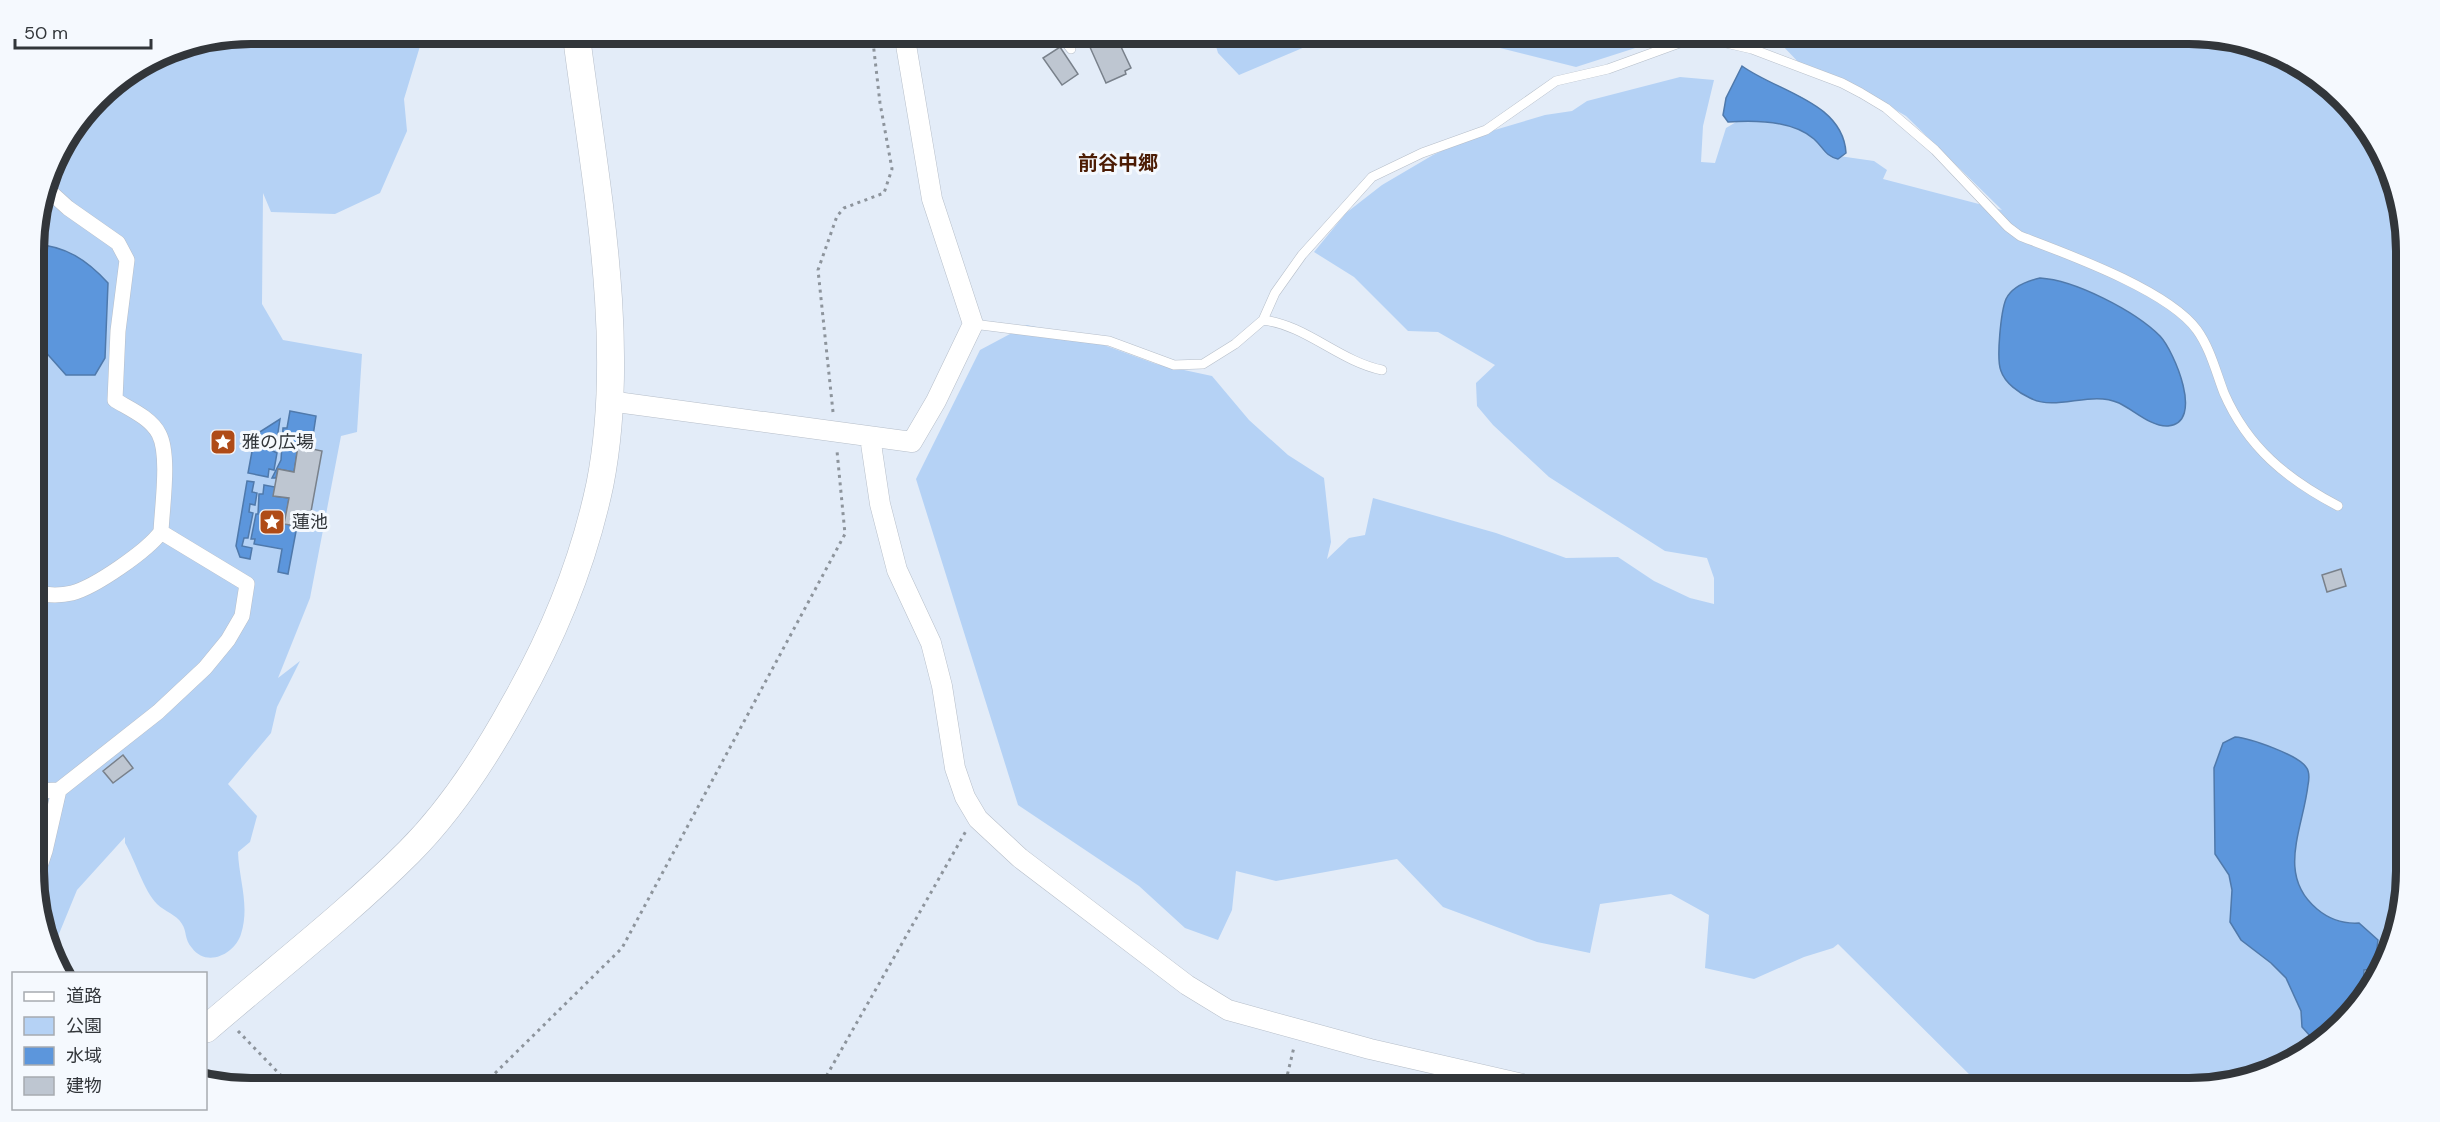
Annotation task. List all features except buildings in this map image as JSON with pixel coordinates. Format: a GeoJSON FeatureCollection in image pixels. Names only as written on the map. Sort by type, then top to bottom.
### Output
{"type":"FeatureCollection","features":[{"type":"Feature","properties":{"kind":"main road"},"geometry":{"type":"LineString","coordinates":[[214,1022],[410,851],[459,793],[498,734],[544,653],[584,546],[600,483],[609,401],[609,300],[577,44]]}},
{"type":"Feature","properties":{"kind":"street"},"geometry":{"type":"LineString","coordinates":[[609,401],[912,442],[936,401],[973,324],[932,199],[906,44]]}},
{"type":"Feature","properties":{"kind":"street"},"geometry":{"type":"LineString","coordinates":[[44,596],[72,593],[150,547],[161,532],[164,451],[159,434],[146,420],[115,400],[118,331],[127,260],[118,243],[68,208],[52,194]]}},
{"type":"Feature","properties":{"kind":"street"},"geometry":{"type":"LineString","coordinates":[[870,437],[880,504],[897,570],[931,643],[942,686],[955,768],[965,797],[978,819],[1020,858],[1187,985],[1228,1010],[1298,1030],[1498,1078]]}},
{"type":"Feature","properties":{"kind":"street"},"geometry":{"type":"LineString","coordinates":[[44,791],[59,790],[158,712],[205,668],[228,639],[242,616],[247,585],[161,532]]}},
{"type":"Feature","properties":{"kind":"street"},"geometry":{"type":"LineString","coordinates":[[44,854],[59,790]]}},
{"type":"Feature","properties":{"kind":"lane"},"geometry":{"type":"LineString","coordinates":[[1067,44],[1071,49]]}},
{"type":"Feature","properties":{"kind":"lane"},"geometry":{"type":"LineString","coordinates":[[973,324],[1109,341],[1154,359],[1189,366],[1203,364],[1215,358],[1263,320],[1275,294],[1302,255],[1372,177],[1422,153],[1486,130],[1556,81],[1608,69],[1677,44]]}},
{"type":"Feature","properties":{"kind":"lane"},"geometry":{"type":"LineString","coordinates":[[1729,44],[1779,57],[1861,93],[1886,108],[1935,150],[2008,227],[2020,236],[2126,282],[2185,317],[2205,345],[2228,401],[2249,439],[2282,473],[2338,506]]}},
{"type":"Feature","properties":{"kind":"lane"},"geometry":{"type":"LineString","coordinates":[[1263,320],[1278,322],[1360,366],[1382,370]]}},
{"type":"Feature","properties":{"kind":"path"},"geometry":{"type":"LineString","coordinates":[[490,1078],[622,948],[845,534],[818,270],[837,216],[844,208],[884,193],[892,169],[880,103],[873,44]]}},
{"type":"Feature","properties":{"kind":"path"},"geometry":{"type":"LineString","coordinates":[[825,1078],[960,838],[978,819]]}},
{"type":"Feature","properties":{"kind":"path"},"geometry":{"type":"LineString","coordinates":[[214,1022],[281,1078]]}},
{"type":"Feature","properties":{"kind":"path"},"geometry":{"type":"LineString","coordinates":[[1287,1078],[1298,1030]]}},
{"type":"Feature","properties":{"kind":"green space"},"geometry":{"type":"Polygon","coordinates":[[[421,44],[404,99],[407,131],[380,193],[335,214],[271,212],[263,193],[262,304],[283,340],[362,354],[357,432],[341,436],[310,598],[278,678],[300,661],[277,707],[271,733],[228,784],[257,816],[250,842],[238,852],[244,913],[241,934],[233,947],[220,956],[213,958],[198,954],[189,945],[180,921],[152,898],[125,843],[125,837],[77,890],[56,941],[45,899],[44,872],[44,237],[47,210],[59,171],[78,135],[114,95],[135,78],[184,54],[223,45],[421,44]]]}},
{"type":"Feature","properties":{"kind":"green space"},"geometry":{"type":"Polygon","coordinates":[[[1215,44],[1312,44],[1239,75],[1218,53],[1215,44]]]}},
{"type":"Feature","properties":{"kind":"green space"},"geometry":{"type":"Polygon","coordinates":[[[1484,44],[1648,44],[1576,67],[1484,44]]]}},
{"type":"Feature","properties":{"kind":"green space"},"geometry":{"type":"Polygon","coordinates":[[[1781,44],[2190,44],[2230,47],[2269,59],[2316,86],[2354,124],[2381,171],[2395,223],[2396,250],[2395,899],[2386,938],[2362,987],[2326,1027],[2305,1044],[2281,1057],[2256,1068],[2230,1075],[2203,1078],[1973,1078],[1838,944],[1754,979],[1705,968],[1709,915],[1671,894],[1600,904],[1590,953],[1537,942],[1443,907],[1397,859],[1276,881],[1236,871],[1232,910],[1218,940],[1185,928],[1139,886],[1018,805],[916,479],[980,350],[1027,325],[1082,337],[1156,364],[1212,376],[1249,420],[1288,455],[1324,478],[1331,542],[1327,559],[1349,538],[1365,535],[1373,498],[1496,533],[1566,558],[1618,557],[1654,581],[1690,598],[1714,604],[1714,578],[1707,558],[1665,551],[1549,477],[1493,425],[1477,406],[1476,383],[1495,365],[1438,332],[1408,331],[1354,277],[1314,252],[1346,213],[1382,185],[1433,155],[1471,137],[1545,115],[1572,111],[1587,101],[1680,77],[1714,80],[1703,126],[1701,162],[1715,163],[1726,128],[1743,118],[1794,122],[1817,136],[1832,155],[1874,161],[1887,170],[1883,179],[2002,210],[1906,116],[1843,79],[1804,68],[1781,44]]]}},
{"type":"Feature","properties":{"kind":"water"},"geometry":{"type":"Polygon","coordinates":[[[1742,66],[1821,110],[1834,122],[1842,136],[1846,153],[1838,159],[1834,158],[1805,133],[1784,125],[1761,121],[1728,122],[1723,115],[1726,98],[1742,66]]]}},
{"type":"Feature","properties":{"kind":"water"},"geometry":{"type":"Polygon","coordinates":[[[44,245],[66,251],[84,261],[108,283],[105,358],[95,375],[66,375],[44,350],[44,245]]]}},
{"type":"Feature","properties":{"kind":"water"},"geometry":{"type":"Polygon","coordinates":[[[2040,278],[2070,284],[2104,298],[2136,317],[2160,336],[2172,356],[2183,386],[2184,413],[2179,422],[2168,426],[2155,424],[2119,403],[2108,400],[2040,402],[2026,396],[2009,383],[2001,371],[1999,356],[2004,305],[2006,299],[2016,288],[2040,278]]]}},
{"type":"Feature","properties":{"kind":"water"},"geometry":{"type":"Polygon","coordinates":[[[290,411],[316,416],[311,449],[298,447],[294,472],[278,469],[276,478],[272,478],[281,460],[283,428],[287,428],[290,411]]]}},
{"type":"Feature","properties":{"kind":"water"},"geometry":{"type":"Polygon","coordinates":[[[280,419],[273,451],[277,453],[274,470],[269,469],[268,477],[248,473],[255,435],[280,419]]]}},
{"type":"Feature","properties":{"kind":"water"},"geometry":{"type":"Polygon","coordinates":[[[247,481],[254,482],[252,492],[257,493],[255,505],[250,504],[249,512],[253,513],[248,538],[244,538],[242,546],[252,548],[250,559],[240,557],[236,546],[247,481]]]}},
{"type":"Feature","properties":{"kind":"water"},"geometry":{"type":"Polygon","coordinates":[[[264,485],[275,487],[274,496],[289,498],[285,524],[297,526],[288,574],[278,572],[282,549],[254,544],[255,539],[251,539],[256,514],[258,514],[259,494],[263,494],[264,485]]]}},
{"type":"Feature","properties":{"kind":"water"},"geometry":{"type":"Polygon","coordinates":[[[2235,737],[2251,740],[2294,757],[2306,767],[2309,781],[2295,851],[2298,881],[2305,896],[2322,913],[2348,923],[2359,923],[2378,940],[2375,963],[2372,969],[2364,970],[2362,987],[2345,1008],[2312,1038],[2302,1027],[2301,1011],[2286,978],[2241,940],[2230,922],[2232,890],[2229,875],[2215,854],[2214,768],[2223,743],[2235,737]]]}},
{"type":"Feature","properties":{"kind":"place","name":"雅の広場"},"geometry":{"type":"Point","coordinates":[223,442]}},
{"type":"Feature","properties":{"kind":"place","name":"蓮池"},"geometry":{"type":"Point","coordinates":[272,522]}},
{"type":"Feature","properties":{"kind":"district","name":"前谷中郷"},"geometry":{"type":"Point","coordinates":[1118,163]}}]}
